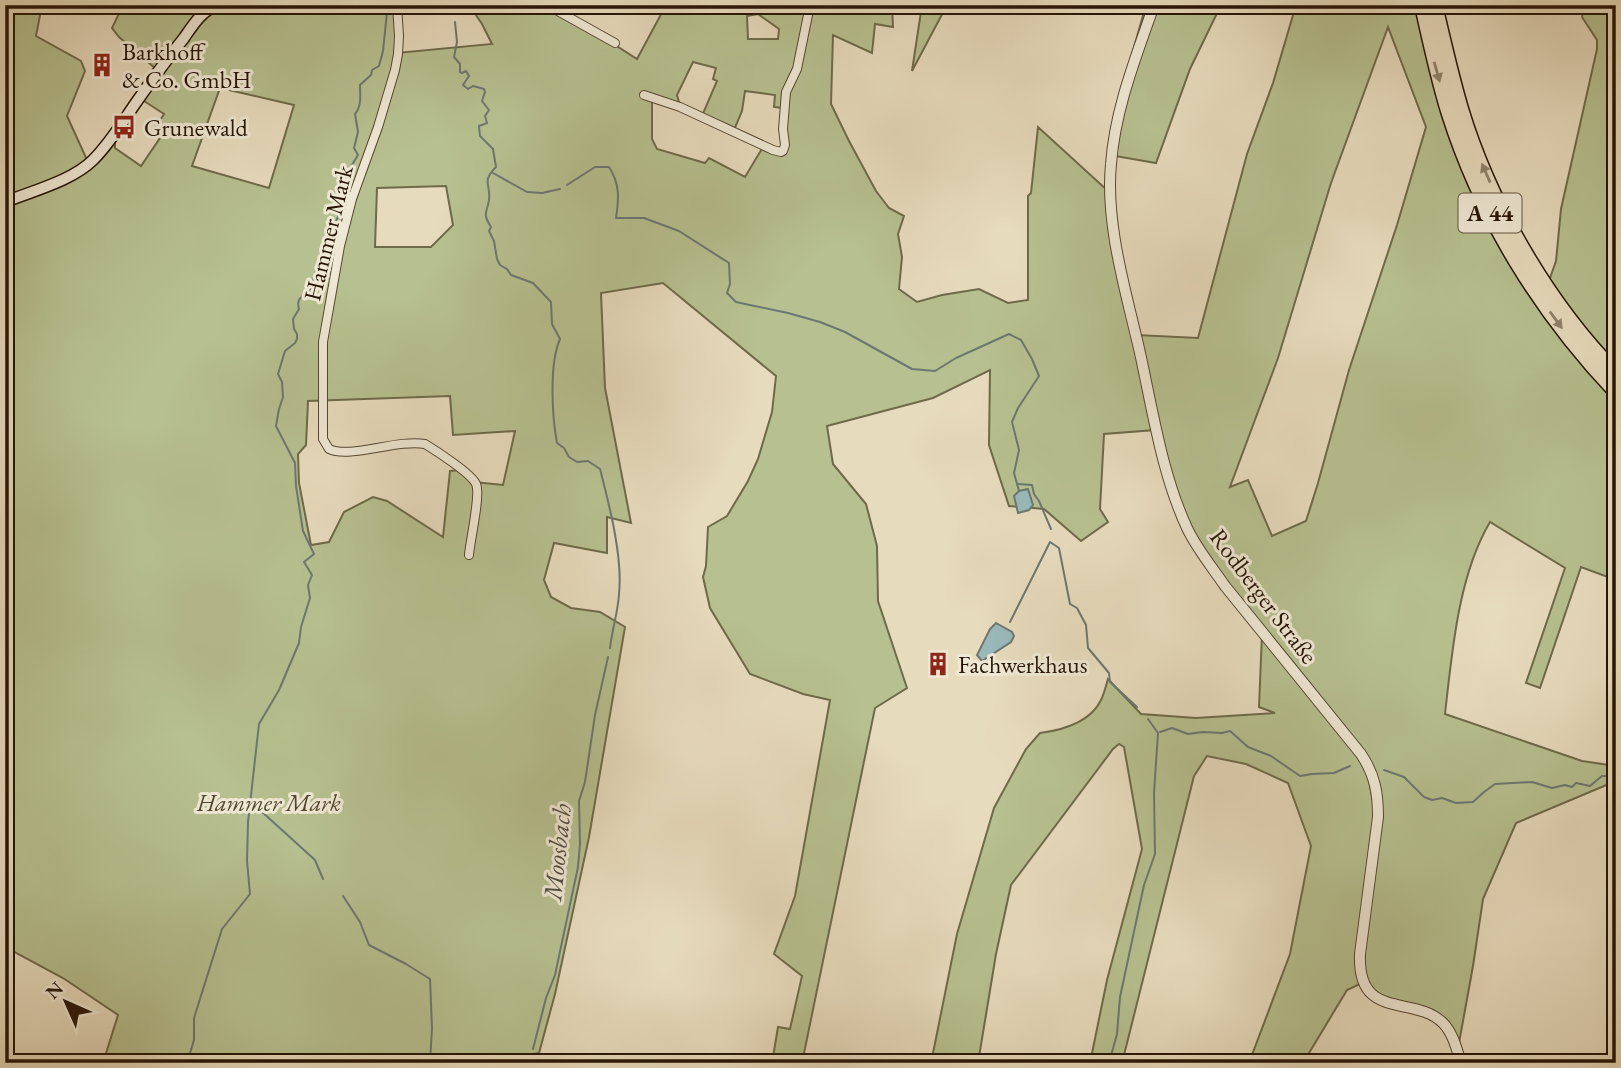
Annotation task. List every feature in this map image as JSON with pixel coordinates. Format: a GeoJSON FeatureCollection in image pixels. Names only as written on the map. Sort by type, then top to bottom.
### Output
{"type":"FeatureCollection","features":[{"type":"Feature","properties":{"kind":"highway","name":"A 44"},"geometry":{"type":"LineString","coordinates":[[1422,5],[1449,114],[1464,156],[1503,240],[1530,285],[1570,339],[1616,392]]}},
{"type":"Feature","properties":{"kind":"highway","name":"A 44"},"geometry":{"type":"LineString","coordinates":[[1435,5],[1461,110],[1492,189],[1541,280],[1616,373]]}},
{"type":"Feature","properties":{"kind":"main road"},"geometry":{"type":"LineString","coordinates":[[256,5],[344,5]]}},
{"type":"Feature","properties":{"kind":"main road"},"geometry":{"type":"LineString","coordinates":[[5,202],[81,170],[94,159],[110,142],[159,69],[198,19],[212,6]]}},
{"type":"Feature","properties":{"kind":"street","name":"Hammer Mark"},"geometry":{"type":"LineString","coordinates":[[397,5],[399,36],[395,70],[349,211],[323,342],[324,439],[329,449],[334,452],[425,444],[466,473],[476,484],[478,495],[469,555]]}},
{"type":"Feature","properties":{"kind":"street"},"geometry":{"type":"LineString","coordinates":[[547,5],[615,43]]}},
{"type":"Feature","properties":{"kind":"street"},"geometry":{"type":"LineString","coordinates":[[644,95],[680,107],[773,150],[783,151],[786,92],[797,69],[810,5]]}},
{"type":"Feature","properties":{"kind":"street","name":"Rodberger Straße"},"geometry":{"type":"LineString","coordinates":[[1154,5],[1115,127],[1110,167],[1111,203],[1116,249],[1172,491],[1188,528],[1215,572],[1371,770],[1378,795],[1378,817],[1360,954],[1362,975],[1368,989],[1380,999],[1425,1012],[1443,1023],[1450,1032],[1461,1063]]}},
{"type":"Feature","properties":{"kind":"street"},"geometry":{"type":"LineString","coordinates":[[1601,1063],[1616,1053]]}},
{"type":"Feature","properties":{"kind":"green space","name":"Hammer Mark"},"geometry":{"type":"Polygon","coordinates":[[[5,5],[42,5],[36,36],[81,61],[85,71],[67,116],[87,160],[112,134],[156,69],[112,28],[123,5],[204,5],[203,11],[228,7],[297,11],[395,7],[397,53],[492,44],[469,5],[553,5],[637,59],[666,5],[892,5],[893,27],[875,24],[872,53],[833,35],[831,104],[876,191],[889,208],[904,216],[898,234],[902,257],[899,289],[917,302],[979,289],[1008,303],[1028,300],[1028,196],[1031,193],[1038,127],[1108,191],[1155,430],[1104,434],[1100,509],[1108,522],[1081,541],[1044,509],[1009,506],[989,445],[990,370],[933,398],[827,426],[833,464],[866,504],[877,546],[878,601],[907,688],[875,708],[802,1063],[772,1063],[778,1027],[790,1029],[802,976],[774,954],[795,896],[830,700],[803,694],[750,674],[710,608],[703,577],[708,527],[727,516],[758,459],[772,412],[776,376],[663,283],[601,293],[605,388],[631,523],[607,517],[607,553],[554,543],[544,580],[551,597],[571,608],[600,612],[625,627],[589,837],[555,994],[539,1053],[492,1063],[489,1055],[462,1063],[103,1063],[118,1015],[63,978],[5,947],[5,5]],[[758,14],[747,16],[748,39],[778,39],[779,29],[758,14]],[[693,62],[677,95],[680,106],[702,116],[717,81],[713,79],[716,68],[693,62]],[[220,88],[192,166],[269,188],[294,105],[220,88]],[[745,91],[742,111],[734,130],[781,150],[782,108],[774,107],[775,95],[745,91]],[[141,99],[115,140],[115,148],[141,166],[162,135],[154,130],[164,114],[141,99]],[[652,101],[652,139],[657,149],[705,163],[709,158],[745,177],[763,147],[680,109],[652,101]],[[446,186],[377,188],[375,247],[431,247],[453,225],[446,186]],[[450,396],[308,401],[306,445],[298,454],[299,483],[311,545],[329,542],[344,512],[373,497],[387,501],[443,537],[450,471],[460,470],[474,482],[503,485],[515,431],[453,435],[450,396]]]}},
{"type":"Feature","properties":{"kind":"green space"},"geometry":{"type":"Polygon","coordinates":[[[922,5],[947,5],[912,71],[922,5]]]}},
{"type":"Feature","properties":{"kind":"green space"},"geometry":{"type":"Polygon","coordinates":[[[1146,5],[1221,5],[1190,69],[1156,163],[1115,156],[1123,86],[1146,5]]]}},
{"type":"Feature","properties":{"kind":"green space"},"geometry":{"type":"Polygon","coordinates":[[[1296,5],[1418,5],[1484,213],[1510,264],[1540,306],[1556,261],[1561,209],[1597,49],[1597,40],[1582,17],[1584,5],[1616,5],[1616,580],[1581,567],[1540,688],[1526,683],[1565,568],[1490,522],[1470,566],[1458,615],[1445,714],[1582,761],[1616,766],[1616,781],[1516,823],[1483,899],[1459,1043],[1441,1016],[1377,993],[1368,983],[1363,972],[1380,786],[1203,554],[1175,496],[1137,335],[1198,338],[1247,154],[1273,83],[1296,5]],[[1388,27],[1331,183],[1278,358],[1230,487],[1248,480],[1272,536],[1306,521],[1349,370],[1426,127],[1388,27]]]}},
{"type":"Feature","properties":{"kind":"green space"},"geometry":{"type":"Polygon","coordinates":[[[1262,634],[1359,757],[1367,771],[1375,811],[1356,960],[1360,984],[1347,990],[1303,1063],[1249,1063],[1290,954],[1311,846],[1288,783],[1246,764],[1207,756],[1194,776],[1122,1063],[1090,1063],[1107,980],[1142,849],[1124,747],[1119,744],[1011,885],[996,954],[978,1063],[931,1063],[957,934],[994,808],[1026,749],[1040,733],[1058,730],[1083,720],[1101,700],[1108,679],[1141,714],[1196,718],[1275,713],[1259,707],[1262,634]]]}},
{"type":"Feature","properties":{"kind":"water"},"geometry":{"type":"Polygon","coordinates":[[[1028,489],[1033,505],[1029,510],[1018,513],[1014,496],[1019,491],[1028,489]]]}},
{"type":"Feature","properties":{"kind":"water"},"geometry":{"type":"Polygon","coordinates":[[[996,623],[1014,636],[1011,642],[982,661],[977,655],[996,623]]]}},
{"type":"Feature","properties":{"kind":"waterway"},"geometry":{"type":"LineString","coordinates":[[187,1063],[194,1040],[194,1018],[222,929],[250,894],[248,822],[259,724],[279,690],[299,643],[310,598],[308,585],[312,575],[304,562],[314,554],[303,531],[295,463],[276,426],[283,397],[282,382],[278,374],[285,351],[297,339],[293,319],[299,309],[300,298],[312,286],[316,272],[331,251],[330,235],[347,189],[347,173],[358,155],[354,148],[358,132],[355,114],[360,104],[360,85],[371,75],[372,70],[379,66],[387,12]]}},
{"type":"Feature","properties":{"kind":"waterway","name":"Moosbach"},"geometry":{"type":"LineString","coordinates":[[455,22],[457,42],[454,57],[460,64],[460,72],[466,71],[469,76],[463,85],[468,89],[473,86],[484,89],[482,101],[489,110],[485,116],[487,123],[479,126],[480,136],[493,149],[496,167],[488,180],[489,200],[486,216],[491,227],[489,231],[497,259],[511,275],[533,283],[551,302],[552,324],[560,339],[553,376],[557,443],[577,462],[588,461],[600,469],[617,547],[620,579],[610,648]]}},
{"type":"Feature","properties":{"kind":"waterway"},"geometry":{"type":"LineString","coordinates":[[567,185],[595,167],[609,167],[618,191],[616,218],[644,218],[679,231],[729,263],[730,284],[727,293],[736,302],[820,322],[845,332],[912,369],[935,371],[956,358],[1009,334],[1021,340],[1039,376],[1012,422],[1019,450],[1014,473],[1019,491]]}},
{"type":"Feature","properties":{"kind":"waterway"},"geometry":{"type":"LineString","coordinates":[[493,173],[527,192],[542,193],[560,189]]}},
{"type":"Feature","properties":{"kind":"waterway"},"geometry":{"type":"LineString","coordinates":[[1018,484],[1032,485],[1051,529]]}},
{"type":"Feature","properties":{"kind":"waterway"},"geometry":{"type":"LineString","coordinates":[[1010,622],[1050,542],[1059,548],[1070,604],[1077,608],[1086,625],[1088,648],[1109,673],[1110,682],[1137,707]]}},
{"type":"Feature","properties":{"kind":"waterway","name":"Moosbach"},"geometry":{"type":"LineString","coordinates":[[533,1049],[555,975],[578,867],[579,801],[585,782],[595,715],[608,657]]}},
{"type":"Feature","properties":{"kind":"waterway"},"geometry":{"type":"LineString","coordinates":[[1109,1063],[1117,1034],[1120,997],[1144,885],[1155,854],[1154,793],[1158,733],[1148,719]]}},
{"type":"Feature","properties":{"kind":"waterway"},"geometry":{"type":"LineString","coordinates":[[1160,732],[1172,728],[1188,734],[1230,731],[1248,747],[1271,756],[1300,776],[1334,773],[1350,766]]}},
{"type":"Feature","properties":{"kind":"waterway"},"geometry":{"type":"LineString","coordinates":[[1384,770],[1404,777],[1424,797],[1432,800],[1442,798],[1456,803],[1473,802],[1495,784],[1532,782],[1552,788],[1565,785],[1572,787],[1576,783],[1590,786],[1602,776],[1613,776]]}},
{"type":"Feature","properties":{"kind":"waterway"},"geometry":{"type":"LineString","coordinates":[[251,802],[315,860],[323,879]]}},
{"type":"Feature","properties":{"kind":"waterway"},"geometry":{"type":"LineString","coordinates":[[343,896],[360,922],[369,945],[430,979],[430,1063]]}},
{"type":"Feature","properties":{"kind":"place","name":"Barkhoff & Co. GmbH"},"geometry":{"type":"Point","coordinates":[102,65]}},
{"type":"Feature","properties":{"kind":"place","name":"Grunewald"},"geometry":{"type":"Point","coordinates":[124,127]}},
{"type":"Feature","properties":{"kind":"place","name":"Fachwerkhaus"},"geometry":{"type":"Point","coordinates":[938,664]}}]}
